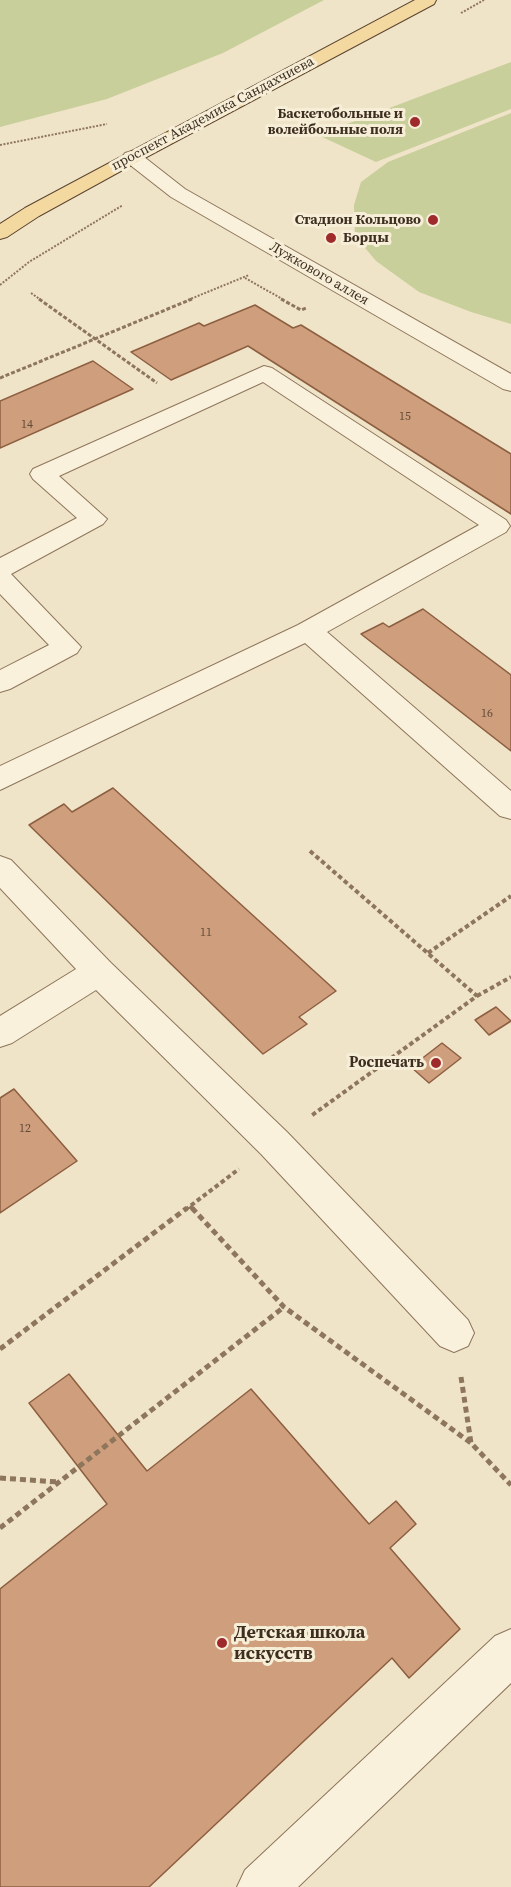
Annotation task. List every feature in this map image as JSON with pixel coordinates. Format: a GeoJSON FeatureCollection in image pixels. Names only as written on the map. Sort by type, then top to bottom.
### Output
{"type":"FeatureCollection","features":[{"type":"Feature","properties":{"kind":"main road","name":"проспект Академика Сандахчиева"},"geometry":{"type":"LineString","coordinates":[[0,233],[32,212],[132,157],[428,0]]}},
{"type":"Feature","properties":{"kind":"lane","name":"Лужкового аллея"},"geometry":{"type":"LineString","coordinates":[[132,157],[178,193],[511,384]]}},
{"type":"Feature","properties":{"kind":"lane"},"geometry":{"type":"LineString","coordinates":[[0,569],[94,519],[42,474],[189,405],[264,373],[497,526],[308,631],[0,779]]}},
{"type":"Feature","properties":{"kind":"lane"},"geometry":{"type":"LineString","coordinates":[[0,578],[67,647],[0,682]]}},
{"type":"Feature","properties":{"kind":"lane"},"geometry":{"type":"LineString","coordinates":[[308,631],[511,808]]}},
{"type":"Feature","properties":{"kind":"lane"},"geometry":{"type":"LineString","coordinates":[[0,868],[99,972],[274,1143],[454,1332]]}},
{"type":"Feature","properties":{"kind":"lane"},"geometry":{"type":"LineString","coordinates":[[0,1033],[99,972]]}},
{"type":"Feature","properties":{"kind":"lane"},"geometry":{"type":"LineString","coordinates":[[262,1887],[511,1652]]}},
{"type":"Feature","properties":{"kind":"path"},"geometry":{"type":"LineString","coordinates":[[0,145],[107,124]]}},
{"type":"Feature","properties":{"kind":"path"},"geometry":{"type":"LineString","coordinates":[[0,378],[292,258]]}},
{"type":"Feature","properties":{"kind":"path"},"geometry":{"type":"LineString","coordinates":[[31,293],[93,340],[189,405]]}},
{"type":"Feature","properties":{"kind":"path"},"geometry":{"type":"LineString","coordinates":[[310,851],[477,996]]}},
{"type":"Feature","properties":{"kind":"path"},"geometry":{"type":"LineString","coordinates":[[428,953],[511,896]]}},
{"type":"Feature","properties":{"kind":"path"},"geometry":{"type":"LineString","coordinates":[[0,1349],[274,1143],[477,996],[511,977]]}},
{"type":"Feature","properties":{"kind":"path"},"geometry":{"type":"LineString","coordinates":[[190,1206],[284,1307],[471,1443],[511,1485]]}},
{"type":"Feature","properties":{"kind":"path"},"geometry":{"type":"LineString","coordinates":[[0,1528],[284,1307]]}},
{"type":"Feature","properties":{"kind":"path"},"geometry":{"type":"LineString","coordinates":[[454,1332],[471,1443]]}},
{"type":"Feature","properties":{"kind":"path"},"geometry":{"type":"LineString","coordinates":[[0,1478],[58,1482]]}},
{"type":"Feature","properties":{"kind":"green space"},"geometry":{"type":"Polygon","coordinates":[[[0,0],[324,0],[223,53],[107,99],[0,127],[0,0]]]}},
{"type":"Feature","properties":{"kind":"green space","name":"Баскетобольные и волейбольные поля"},"geometry":{"type":"Polygon","coordinates":[[[511,62],[511,109],[376,162],[318,135],[511,62]]]}},
{"type":"Feature","properties":{"kind":"green space","name":"Стадион Кольцово"},"geometry":{"type":"Polygon","coordinates":[[[511,113],[511,324],[471,312],[419,292],[376,261],[355,236],[354,205],[361,182],[388,162],[511,113]]]}},
{"type":"Feature","properties":{"kind":"building"},"geometry":{"type":"Polygon","coordinates":[[[255,305],[293,328],[301,325],[511,454],[511,514],[248,346],[171,380],[131,352],[199,323],[204,326],[255,305]]]}},
{"type":"Feature","properties":{"kind":"building"},"geometry":{"type":"Polygon","coordinates":[[[93,361],[133,389],[0,448],[0,401],[93,361]]]}},
{"type":"Feature","properties":{"kind":"building"},"geometry":{"type":"Polygon","coordinates":[[[423,609],[511,675],[511,751],[361,634],[383,623],[389,627],[423,609]]]}},
{"type":"Feature","properties":{"kind":"building"},"geometry":{"type":"Polygon","coordinates":[[[113,788],[336,991],[299,1017],[307,1024],[263,1054],[29,825],[64,804],[72,812],[113,788]]]}},
{"type":"Feature","properties":{"kind":"building"},"geometry":{"type":"Polygon","coordinates":[[[496,1007],[511,1021],[489,1035],[475,1020],[496,1007]]]}},
{"type":"Feature","properties":{"kind":"building","name":"Роспечать"},"geometry":{"type":"Polygon","coordinates":[[[442,1043],[461,1058],[429,1083],[411,1067],[442,1043]]]}},
{"type":"Feature","properties":{"kind":"building"},"geometry":{"type":"Polygon","coordinates":[[[14,1089],[77,1161],[0,1213],[0,1098],[14,1089]]]}},
{"type":"Feature","properties":{"kind":"building","name":"Детская школа искусств"},"geometry":{"type":"Polygon","coordinates":[[[69,1374],[147,1471],[251,1389],[369,1524],[396,1501],[416,1524],[390,1548],[460,1629],[409,1678],[392,1658],[149,1887],[0,1887],[0,1589],[107,1504],[29,1403],[69,1374]]]}},
{"type":"Feature","properties":{"kind":"place","name":"Баскетобольные и волейбольные поля"},"geometry":{"type":"Point","coordinates":[415,122]}},
{"type":"Feature","properties":{"kind":"place","name":"Стадион Кольцово"},"geometry":{"type":"Point","coordinates":[433,220]}},
{"type":"Feature","properties":{"kind":"place","name":"Борцы"},"geometry":{"type":"Point","coordinates":[331,238]}},
{"type":"Feature","properties":{"kind":"place","name":"Роспечать"},"geometry":{"type":"Point","coordinates":[436,1063]}},
{"type":"Feature","properties":{"kind":"place","name":"Детская школа искусств"},"geometry":{"type":"Point","coordinates":[222,1643]}}]}
